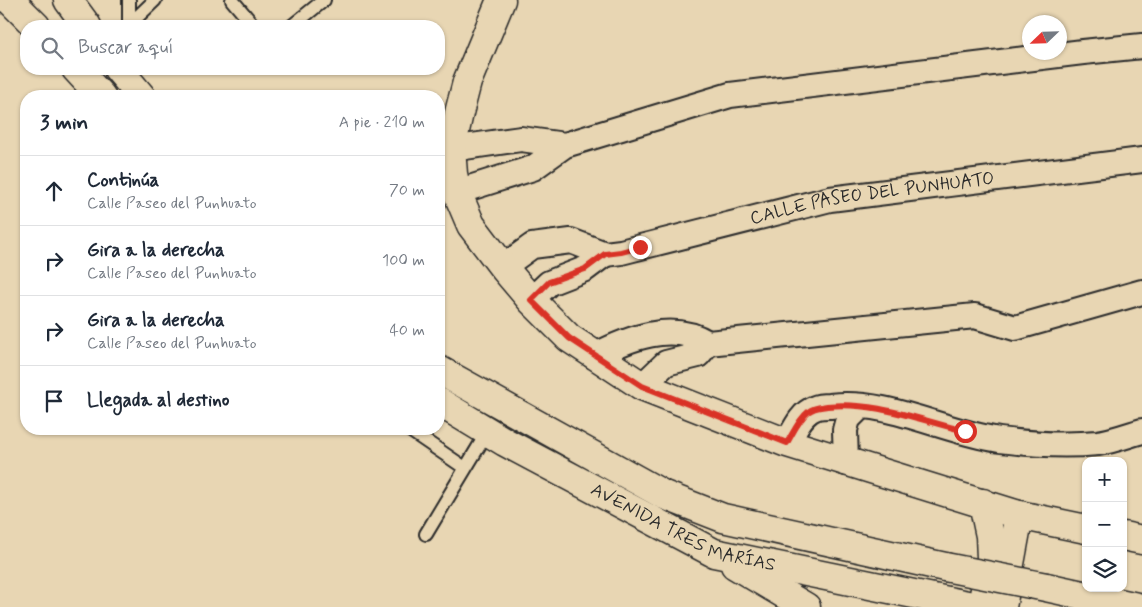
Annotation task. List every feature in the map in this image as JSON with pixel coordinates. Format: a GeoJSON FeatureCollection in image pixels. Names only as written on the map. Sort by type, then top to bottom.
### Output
{"type":"FeatureCollection","features":[{"type":"Feature","properties":{"kind":"main road"},"geometry":{"type":"LineString","coordinates":[[10,0],[30,20]]}},
{"type":"Feature","properties":{"kind":"main road"},"geometry":{"type":"LineString","coordinates":[[68,0],[83,20]]}},
{"type":"Feature","properties":{"kind":"main road"},"geometry":{"type":"LineString","coordinates":[[501,0],[468,82],[459,112],[452,149],[453,174],[457,192],[471,225],[531,300],[569,338],[642,386],[787,443],[846,463],[1019,515],[1082,528]]}},
{"type":"Feature","properties":{"kind":"main road"},"geometry":{"type":"LineString","coordinates":[[82,75],[95,90]]}},
{"type":"Feature","properties":{"kind":"main road"},"geometry":{"type":"LineString","coordinates":[[122,75],[136,90]]}},
{"type":"Feature","properties":{"kind":"main road","name":"AVENIDA TRES MARÍAS"},"geometry":{"type":"LineString","coordinates":[[445,373],[664,495],[723,518],[1137,607]]}},
{"type":"Feature","properties":{"kind":"main road","name":"AVENIDA TRES MARÍAS"},"geometry":{"type":"LineString","coordinates":[[445,406],[488,431],[714,554],[977,607]]}},
{"type":"Feature","properties":{"kind":"main road"},"geometry":{"type":"LineString","coordinates":[[982,607],[991,558],[990,536],[983,503]]}},
{"type":"Feature","properties":{"kind":"main road"},"geometry":{"type":"LineString","coordinates":[[1002,607],[1019,515]]}},
{"type":"Feature","properties":{"kind":"main road"},"geometry":{"type":"LineString","coordinates":[[1127,537],[1142,540]]}},
{"type":"Feature","properties":{"kind":"main road"},"geometry":{"type":"LineString","coordinates":[[714,554],[806,607]]}},
{"type":"Feature","properties":{"kind":"street"},"geometry":{"type":"LineString","coordinates":[[457,192],[533,168],[565,145],[730,95],[1142,46]]}},
{"type":"Feature","properties":{"kind":"street"},"geometry":{"type":"LineString","coordinates":[[452,149],[521,139],[565,145]]}},
{"type":"Feature","properties":{"kind":"street","name":"CALLE PASEO DEL PUNHUATO"},"geometry":{"type":"LineString","coordinates":[[531,300],[549,282],[585,269],[605,254],[621,252],[830,199],[1142,160]]}},
{"type":"Feature","properties":{"kind":"street"},"geometry":{"type":"LineString","coordinates":[[503,267],[532,246],[571,241],[605,254]]}},
{"type":"Feature","properties":{"kind":"street"},"geometry":{"type":"LineString","coordinates":[[594,356],[626,341],[662,332],[697,336],[708,343],[975,316],[1014,328],[1142,292]]}},
{"type":"Feature","properties":{"kind":"street"},"geometry":{"type":"LineString","coordinates":[[642,386],[666,363],[698,355],[708,343]]}},
{"type":"Feature","properties":{"kind":"street"},"geometry":{"type":"LineString","coordinates":[[787,443],[800,421],[809,411],[816,407],[844,404],[890,410],[998,440],[1066,444],[1100,443],[1142,431]]}},
{"type":"Feature","properties":{"kind":"street"},"geometry":{"type":"LineString","coordinates":[[846,463],[845,430],[848,419],[861,406]]}},
{"type":"Feature","properties":{"kind":"lane"},"geometry":{"type":"LineString","coordinates":[[129,0],[129,20]]}},
{"type":"Feature","properties":{"kind":"lane"},"geometry":{"type":"LineString","coordinates":[[134,20],[155,0]]}},
{"type":"Feature","properties":{"kind":"lane"},"geometry":{"type":"LineString","coordinates":[[232,0],[249,20]]}},
{"type":"Feature","properties":{"kind":"lane"},"geometry":{"type":"LineString","coordinates":[[299,20],[324,0]]}},
{"type":"Feature","properties":{"kind":"lane"},"geometry":{"type":"LineString","coordinates":[[105,90],[113,75]]}},
{"type":"Feature","properties":{"kind":"lane"},"geometry":{"type":"LineString","coordinates":[[426,534],[488,431]]}},
{"type":"Feature","properties":{"kind":"lane"},"geometry":{"type":"LineString","coordinates":[[417,435],[465,468]]}},
{"type":"Feature","properties":{"kind":"route"},"geometry":{"type":"LineString","coordinates":[[640,247],[605,254],[585,269],[549,282],[531,300],[569,338],[642,386],[787,443],[800,421],[809,411],[816,407],[844,404],[890,410],[965,431]]}}]}
